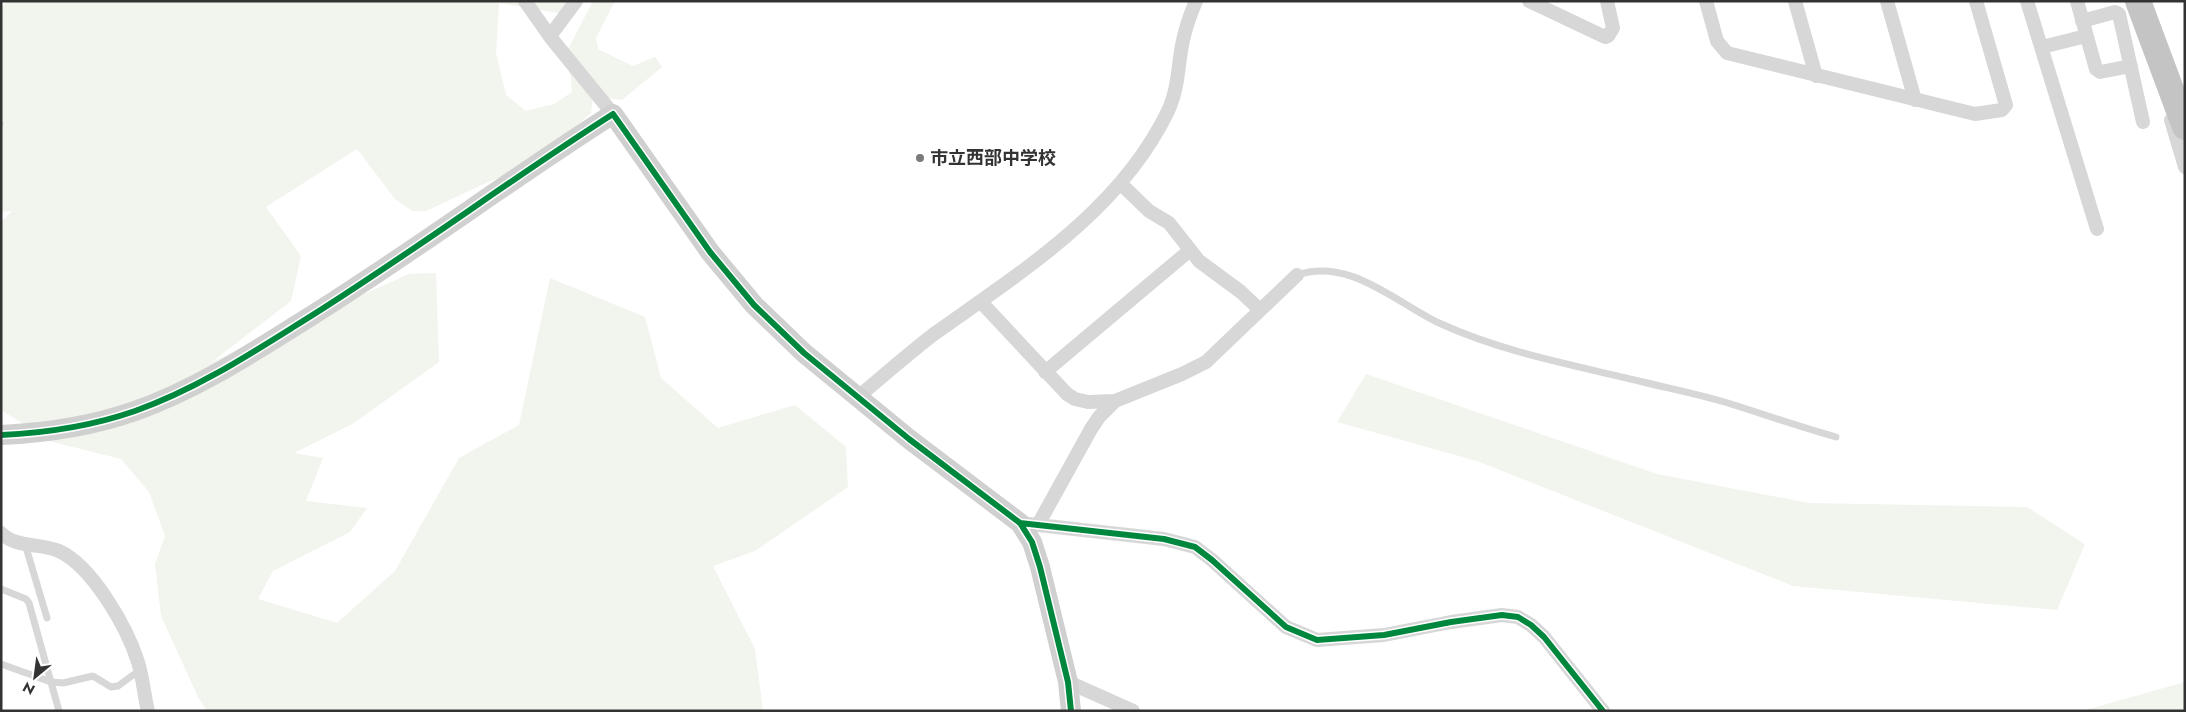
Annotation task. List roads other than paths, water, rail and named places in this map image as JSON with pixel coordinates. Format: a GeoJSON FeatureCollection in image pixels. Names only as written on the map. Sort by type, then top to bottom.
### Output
{"type":"FeatureCollection","features":[{"type":"Feature","properties":{"kind":"highway"},"geometry":{"type":"LineString","coordinates":[[2138,1],[2185,127]]}},
{"type":"Feature","properties":{"kind":"street"},"geometry":{"type":"LineString","coordinates":[[525,1],[550,36],[613,114],[710,252],[739,289],[804,353],[909,439],[1029,523],[1164,539],[1195,547],[1286,627],[1317,640],[1384,635],[1502,614],[1518,617],[1531,625],[1544,637],[1603,711]]}},
{"type":"Feature","properties":{"kind":"street"},"geometry":{"type":"LineString","coordinates":[[550,36],[576,1]]}},
{"type":"Feature","properties":{"kind":"street"},"geometry":{"type":"LineString","coordinates":[[858,397],[932,336],[981,302],[1075,229],[1103,204],[1120,184],[1168,111],[1177,82],[1187,25],[1196,1]]}},
{"type":"Feature","properties":{"kind":"street"},"geometry":{"type":"LineString","coordinates":[[1529,1],[1604,37],[1608,36],[1613,28],[1606,1]]}},
{"type":"Feature","properties":{"kind":"street"},"geometry":{"type":"LineString","coordinates":[[1706,1],[1717,41],[1727,53],[1970,114],[1980,114],[2004,107],[2006,100],[1976,1]]}},
{"type":"Feature","properties":{"kind":"street"},"geometry":{"type":"LineString","coordinates":[[1795,1],[1816,76]]}},
{"type":"Feature","properties":{"kind":"street"},"geometry":{"type":"LineString","coordinates":[[1887,1],[1914,100]]}},
{"type":"Feature","properties":{"kind":"street"},"geometry":{"type":"LineString","coordinates":[[2027,1],[2097,228]]}},
{"type":"Feature","properties":{"kind":"street"},"geometry":{"type":"LineString","coordinates":[[2076,1],[2096,69],[2100,72],[2131,66]]}},
{"type":"Feature","properties":{"kind":"street"},"geometry":{"type":"LineString","coordinates":[[2138,1],[2185,167]]}},
{"type":"Feature","properties":{"kind":"street"},"geometry":{"type":"LineString","coordinates":[[2082,21],[2118,13],[2144,122]]}},
{"type":"Feature","properties":{"kind":"street"},"geometry":{"type":"LineString","coordinates":[[2042,47],[2086,36]]}},
{"type":"Feature","properties":{"kind":"street"},"geometry":{"type":"LineString","coordinates":[[1,435],[30,434],[99,422],[159,402],[214,375],[326,308],[613,114]]}},
{"type":"Feature","properties":{"kind":"street"},"geometry":{"type":"LineString","coordinates":[[1120,184],[1149,211],[1168,223],[1189,251],[1214,274],[1241,292],[1260,310]]}},
{"type":"Feature","properties":{"kind":"street"},"geometry":{"type":"LineString","coordinates":[[1045,372],[1189,251]]}},
{"type":"Feature","properties":{"kind":"street"},"geometry":{"type":"LineString","coordinates":[[981,302],[1059,388],[1075,399],[1094,402],[1115,401],[1201,365],[1297,275]]}},
{"type":"Feature","properties":{"kind":"street"},"geometry":{"type":"LineString","coordinates":[[1071,711],[1068,682],[1040,567],[1032,542],[1029,523],[1099,417],[1115,401]]}},
{"type":"Feature","properties":{"kind":"street"},"geometry":{"type":"LineString","coordinates":[[1,533],[8,539],[60,552],[74,560],[100,590],[135,652],[148,711]]}},
{"type":"Feature","properties":{"kind":"street"},"geometry":{"type":"LineString","coordinates":[[1068,682],[1133,711]]}},
{"type":"Feature","properties":{"kind":"lane"},"geometry":{"type":"LineString","coordinates":[[1297,275],[1321,270],[1343,274],[1370,284],[1429,318],[1472,338],[1538,358],[1731,404],[1836,437]]}},
{"type":"Feature","properties":{"kind":"lane"},"geometry":{"type":"LineString","coordinates":[[25,543],[47,618]]}},
{"type":"Feature","properties":{"kind":"lane"},"geometry":{"type":"LineString","coordinates":[[1,589],[26,599],[29,603],[59,711]]}},
{"type":"Feature","properties":{"kind":"lane"},"geometry":{"type":"LineString","coordinates":[[1,664],[51,682],[63,683],[93,676],[108,686],[114,687],[140,670]]}},
{"type":"Feature","properties":{"kind":"place","name":"市立西部中学校"},"geometry":{"type":"Point","coordinates":[920,158]}}]}
